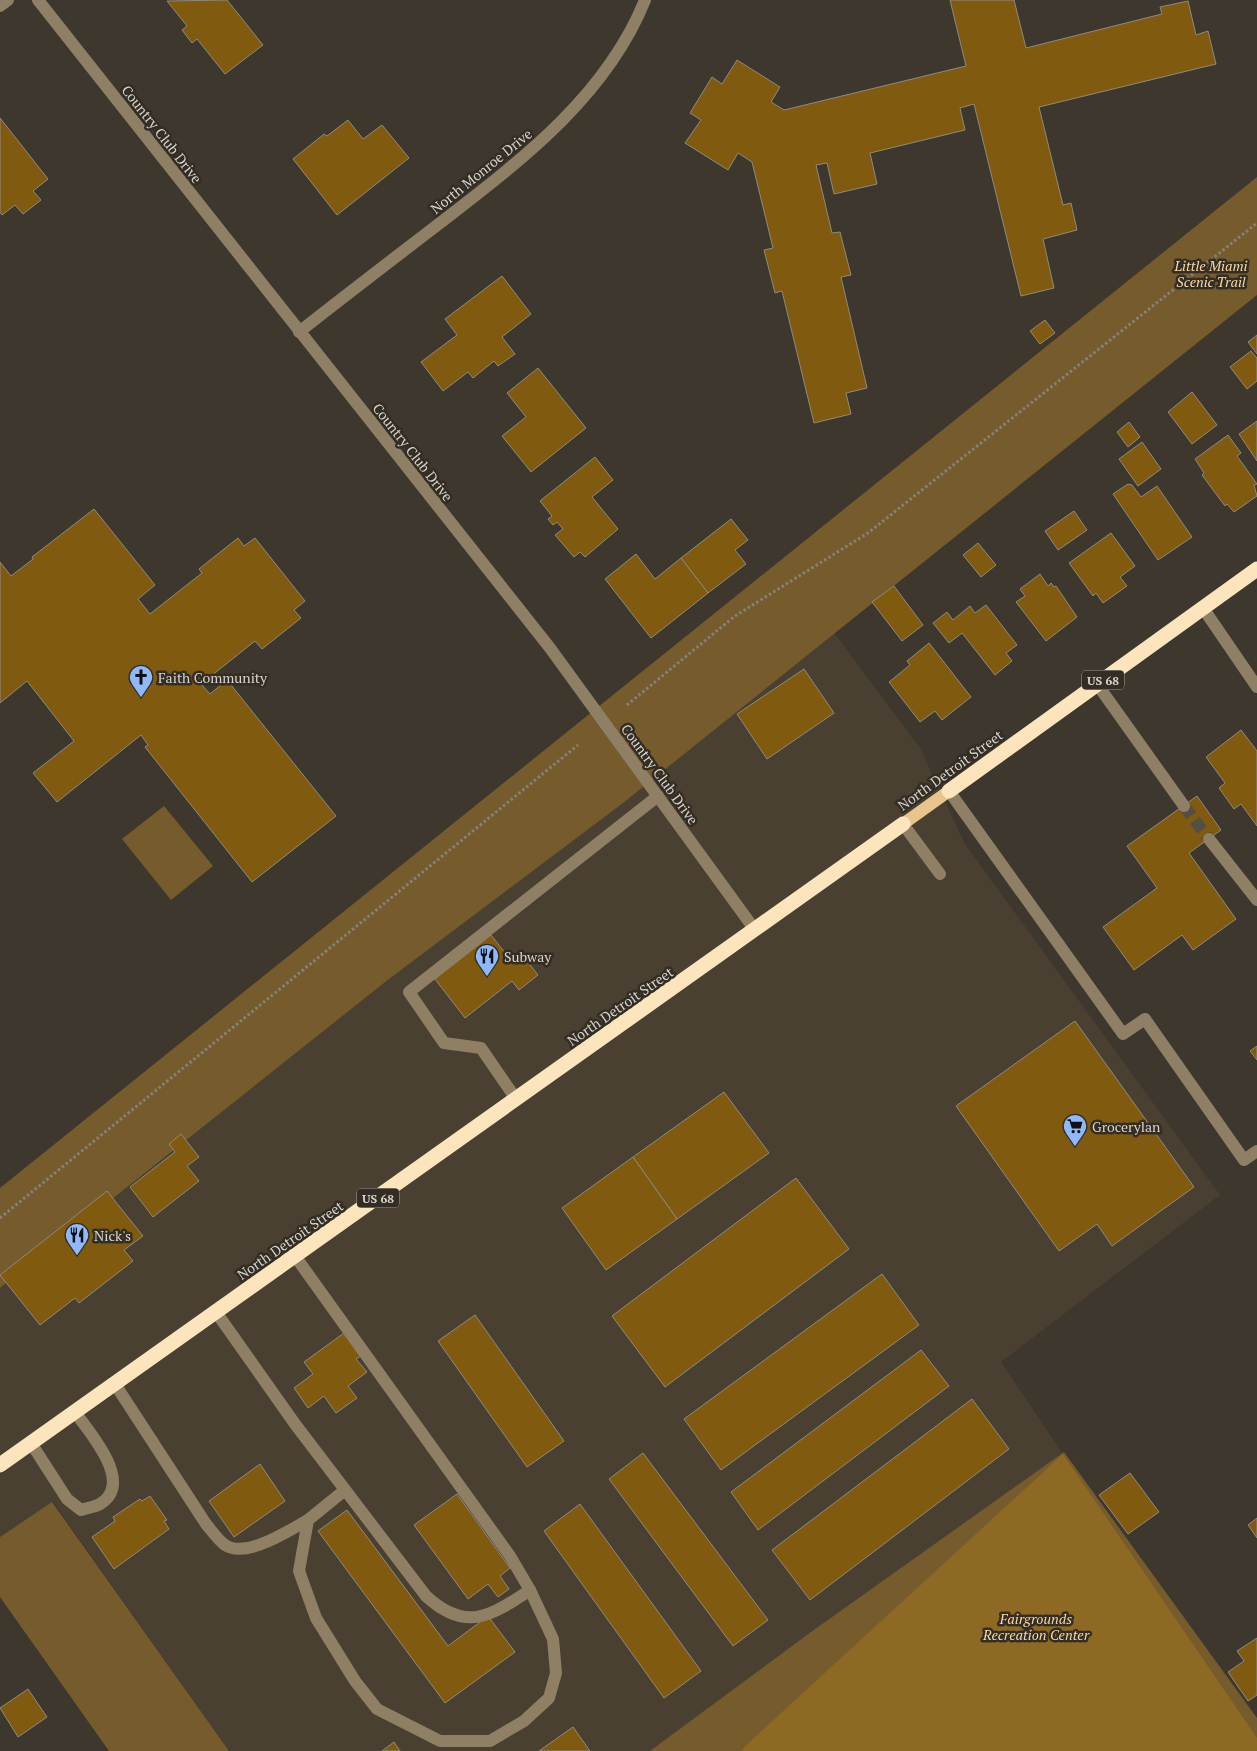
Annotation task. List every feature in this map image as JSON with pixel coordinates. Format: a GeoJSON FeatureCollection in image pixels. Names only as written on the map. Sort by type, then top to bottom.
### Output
{"type":"FeatureCollection","features":[{"type":"Feature","properties":{"kind":"highway","name":"North Detroit Street"},"geometry":{"type":"LineString","coordinates":[[948,791],[1257,569]]}},
{"type":"Feature","properties":{"kind":"highway","name":"North Detroit Street"},"geometry":{"type":"LineString","coordinates":[[0,1465],[902,824]]}},
{"type":"Feature","properties":{"kind":"main road","name":"North Detroit Street"},"geometry":{"type":"LineString","coordinates":[[902,824],[948,791]]}},
{"type":"Feature","properties":{"kind":"street"},"geometry":{"type":"LineString","coordinates":[[0,6],[8,0]]}},
{"type":"Feature","properties":{"kind":"street","name":"Country Club Drive"},"geometry":{"type":"LineString","coordinates":[[38,0],[550,648],[755,930]]}},
{"type":"Feature","properties":{"kind":"street","name":"North Monroe Drive"},"geometry":{"type":"LineString","coordinates":[[299,332],[542,142],[589,92],[623,43],[646,0]]}},
{"type":"Feature","properties":{"kind":"street"},"geometry":{"type":"LineString","coordinates":[[1202,608],[1257,687]]}},
{"type":"Feature","properties":{"kind":"street"},"geometry":{"type":"LineString","coordinates":[[1097,684],[1184,806]]}},
{"type":"Feature","properties":{"kind":"street"},"geometry":{"type":"LineString","coordinates":[[948,791],[1123,1034],[1145,1019],[1244,1160],[1257,1151]]}},
{"type":"Feature","properties":{"kind":"street"},"geometry":{"type":"LineString","coordinates":[[516,1099],[481,1048],[444,1043],[409,992],[658,796]]}},
{"type":"Feature","properties":{"kind":"street"},"geometry":{"type":"LineString","coordinates":[[902,824],[940,874]]}},
{"type":"Feature","properties":{"kind":"street"},"geometry":{"type":"LineString","coordinates":[[1209,839],[1257,900]]}},
{"type":"Feature","properties":{"kind":"street"},"geometry":{"type":"LineString","coordinates":[[295,1256],[510,1556],[530,1590],[553,1639],[556,1673],[549,1698],[524,1721],[490,1741],[440,1741],[376,1709],[355,1681],[316,1618],[299,1571],[308,1520]]}},
{"type":"Feature","properties":{"kind":"street"},"geometry":{"type":"LineString","coordinates":[[216,1312],[295,1424],[426,1596],[442,1610],[460,1617],[479,1616],[492,1613],[530,1590]]}},
{"type":"Feature","properties":{"kind":"street"},"geometry":{"type":"LineString","coordinates":[[115,1384],[206,1524],[225,1545],[242,1550],[262,1544],[308,1520],[345,1490]]}},
{"type":"Feature","properties":{"kind":"street"},"geometry":{"type":"LineString","coordinates":[[31,1443],[67,1498],[81,1510],[100,1504],[111,1492],[114,1478],[110,1464],[75,1412]]}},
{"type":"Feature","properties":{"kind":"path"},"geometry":{"type":"LineString","coordinates":[[627,705],[735,616],[868,534],[1257,223]]}},
{"type":"Feature","properties":{"kind":"path"},"geometry":{"type":"LineString","coordinates":[[0,1218],[578,745]]}},
{"type":"Feature","properties":{"kind":"shaded area"},"geometry":{"type":"Polygon","coordinates":[[[818,611],[920,748],[965,844],[1220,1195],[1001,1362],[1063,1454],[655,1751],[229,1751],[53,1502],[0,1537],[0,1288],[389,979],[818,611]]]}},
{"type":"Feature","properties":{"kind":"green space","name":"Little Miami Scenic Trail"},"geometry":{"type":"Polygon","coordinates":[[[1257,177],[1257,295],[623,803],[389,979],[0,1288],[0,1188],[1257,177]]]}},
{"type":"Feature","properties":{"kind":"green space"},"geometry":{"type":"Polygon","coordinates":[[[164,806],[213,866],[171,900],[122,839],[164,806]]]}},
{"type":"Feature","properties":{"kind":"green space","name":"Fairgrounds Recreation Center"},"geometry":{"type":"Polygon","coordinates":[[[1064,1452],[1257,1718],[1257,1751],[650,1751],[811,1632],[1064,1452]]]}},
{"type":"Feature","properties":{"kind":"green space","name":"Fairgrounds Recreation Center"},"geometry":{"type":"Polygon","coordinates":[[[1063,1454],[1257,1738],[1257,1751],[744,1751],[742,1749],[1063,1454]]]}},
{"type":"Feature","properties":{"kind":"green space"},"geometry":{"type":"Polygon","coordinates":[[[52,1502],[229,1751],[109,1751],[0,1597],[0,1537],[52,1502]]]}},
{"type":"Feature","properties":{"kind":"building"},"geometry":{"type":"Polygon","coordinates":[[[227,0],[263,45],[225,74],[197,39],[192,43],[182,30],[187,26],[167,1],[227,0]]]}},
{"type":"Feature","properties":{"kind":"building"},"geometry":{"type":"Polygon","coordinates":[[[950,0],[1014,0],[1026,48],[1162,14],[1160,7],[1188,1],[1196,35],[1208,31],[1216,64],[1039,107],[1063,205],[1071,203],[1077,230],[1043,239],[1054,288],[1021,296],[974,104],[960,108],[965,130],[870,153],[877,184],[834,194],[827,163],[816,165],[832,233],[840,232],[851,275],[841,277],[867,388],[846,393],[851,414],[814,423],[782,291],[775,293],[764,250],[773,248],[752,162],[738,153],[728,170],[685,143],[701,120],[690,113],[712,77],[722,84],[737,60],[780,87],[771,102],[784,110],[966,66],[950,0]]]}},
{"type":"Feature","properties":{"kind":"building"},"geometry":{"type":"Polygon","coordinates":[[[0,118],[48,179],[33,191],[41,200],[23,214],[15,205],[2,215],[0,212],[0,118]]]}},
{"type":"Feature","properties":{"kind":"building"},"geometry":{"type":"Polygon","coordinates":[[[348,120],[363,139],[382,125],[409,158],[337,215],[293,159],[324,134],[327,136],[348,120]]]}},
{"type":"Feature","properties":{"kind":"building"},"geometry":{"type":"Polygon","coordinates":[[[502,276],[531,314],[502,337],[515,354],[498,366],[494,361],[473,378],[468,372],[443,391],[421,362],[457,335],[445,319],[502,276]]]}},
{"type":"Feature","properties":{"kind":"building"},"geometry":{"type":"Polygon","coordinates":[[[1045,320],[1055,333],[1040,344],[1030,331],[1045,320]]]}},
{"type":"Feature","properties":{"kind":"building"},"geometry":{"type":"Polygon","coordinates":[[[1257,335],[1257,354],[1248,342],[1257,335]]]}},
{"type":"Feature","properties":{"kind":"building"},"geometry":{"type":"Polygon","coordinates":[[[1251,351],[1257,358],[1257,381],[1247,389],[1230,367],[1251,351]]]}},
{"type":"Feature","properties":{"kind":"building"},"geometry":{"type":"Polygon","coordinates":[[[538,368],[586,428],[531,472],[502,436],[526,417],[507,393],[538,368]]]}},
{"type":"Feature","properties":{"kind":"building"},"geometry":{"type":"Polygon","coordinates":[[[1192,392],[1217,425],[1192,444],[1168,412],[1192,392]]]}},
{"type":"Feature","properties":{"kind":"building"},"geometry":{"type":"Polygon","coordinates":[[[1257,421],[1257,461],[1239,434],[1257,421]]]}},
{"type":"Feature","properties":{"kind":"building"},"geometry":{"type":"Polygon","coordinates":[[[1129,422],[1140,437],[1128,447],[1117,432],[1129,422]]]}},
{"type":"Feature","properties":{"kind":"building"},"geometry":{"type":"Polygon","coordinates":[[[1228,435],[1241,453],[1237,456],[1257,484],[1254,485],[1257,496],[1234,512],[1227,504],[1225,506],[1202,475],[1204,473],[1195,459],[1228,435]]]}},
{"type":"Feature","properties":{"kind":"building"},"geometry":{"type":"Polygon","coordinates":[[[1142,442],[1161,469],[1138,486],[1119,459],[1142,442]]]}},
{"type":"Feature","properties":{"kind":"building"},"geometry":{"type":"Polygon","coordinates":[[[595,457],[613,480],[592,497],[618,529],[585,557],[580,552],[574,557],[555,535],[563,529],[557,522],[553,525],[548,519],[552,516],[540,501],[595,457]]]}},
{"type":"Feature","properties":{"kind":"building"},"geometry":{"type":"Polygon","coordinates":[[[1128,484],[1132,485],[1141,497],[1157,486],[1192,537],[1158,560],[1113,494],[1128,484]]]}},
{"type":"Feature","properties":{"kind":"building","name":"Faith Community"},"geometry":{"type":"Polygon","coordinates":[[[94,509],[155,585],[138,599],[150,614],[202,573],[199,569],[238,538],[244,546],[255,538],[305,601],[294,610],[301,618],[262,649],[255,641],[201,684],[210,694],[227,680],[336,816],[252,882],[145,747],[148,745],[141,735],[57,802],[33,773],[74,741],[27,681],[0,703],[0,562],[11,576],[33,559],[32,557],[94,509]]]}},
{"type":"Feature","properties":{"kind":"building"},"geometry":{"type":"Polygon","coordinates":[[[1074,511],[1087,530],[1058,550],[1045,531],[1074,511]]]}},
{"type":"Feature","properties":{"kind":"building"},"geometry":{"type":"Polygon","coordinates":[[[731,519],[748,540],[735,550],[746,564],[708,593],[681,558],[731,519]]]}},
{"type":"Feature","properties":{"kind":"building"},"geometry":{"type":"Polygon","coordinates":[[[1111,533],[1135,566],[1120,577],[1127,586],[1103,603],[1096,593],[1093,596],[1069,563],[1111,533]]]}},
{"type":"Feature","properties":{"kind":"building"},"geometry":{"type":"Polygon","coordinates":[[[978,543],[996,565],[981,577],[963,555],[978,543]]]}},
{"type":"Feature","properties":{"kind":"building"},"geometry":{"type":"Polygon","coordinates":[[[636,554],[655,579],[681,558],[708,593],[651,638],[605,579],[636,554]]]}},
{"type":"Feature","properties":{"kind":"building"},"geometry":{"type":"Polygon","coordinates":[[[1040,574],[1048,586],[1051,583],[1054,587],[1056,586],[1077,617],[1046,641],[1016,602],[1025,596],[1020,589],[1040,574]]]}},
{"type":"Feature","properties":{"kind":"building"},"geometry":{"type":"Polygon","coordinates":[[[894,586],[923,625],[902,641],[872,602],[894,586]]]}},
{"type":"Feature","properties":{"kind":"building"},"geometry":{"type":"Polygon","coordinates":[[[986,605],[1017,645],[1006,653],[1012,661],[995,675],[962,633],[949,643],[933,623],[947,612],[953,620],[970,606],[975,613],[986,605]]]}},
{"type":"Feature","properties":{"kind":"building"},"geometry":{"type":"Polygon","coordinates":[[[929,643],[971,697],[942,720],[935,711],[920,722],[889,682],[910,665],[907,661],[929,643]]]}},
{"type":"Feature","properties":{"kind":"building"},"geometry":{"type":"Polygon","coordinates":[[[804,669],[834,713],[767,759],[737,714],[804,669]]]}},
{"type":"Feature","properties":{"kind":"building"},"geometry":{"type":"Polygon","coordinates":[[[1241,730],[1257,751],[1257,826],[1241,804],[1234,809],[1219,788],[1225,783],[1206,757],[1241,730]]]}},
{"type":"Feature","properties":{"kind":"building"},"geometry":{"type":"Polygon","coordinates":[[[1197,796],[1221,830],[1189,853],[1236,919],[1193,950],[1182,935],[1134,970],[1103,927],[1157,888],[1127,846],[1197,796]]]}},
{"type":"Feature","properties":{"kind":"building","name":"Subway"},"geometry":{"type":"Polygon","coordinates":[[[491,935],[513,963],[523,956],[538,975],[519,990],[512,981],[465,1018],[435,979],[491,935]]]}},
{"type":"Feature","properties":{"kind":"building","name":"Grocerylan"},"geometry":{"type":"Polygon","coordinates":[[[1075,1021],[1194,1187],[1112,1246],[1097,1224],[1059,1251],[956,1106],[1075,1021]]]}},
{"type":"Feature","properties":{"kind":"building"},"geometry":{"type":"Polygon","coordinates":[[[1257,1046],[1257,1060],[1250,1051],[1257,1046]]]}},
{"type":"Feature","properties":{"kind":"building"},"geometry":{"type":"Polygon","coordinates":[[[724,1092],[769,1153],[677,1219],[633,1157],[724,1092]]]}},
{"type":"Feature","properties":{"kind":"building"},"geometry":{"type":"Polygon","coordinates":[[[181,1134],[199,1157],[187,1166],[199,1181],[153,1217],[130,1187],[175,1152],[169,1144],[181,1134]]]}},
{"type":"Feature","properties":{"kind":"building"},"geometry":{"type":"Polygon","coordinates":[[[633,1157],[677,1219],[606,1270],[562,1208],[633,1157]]]}},
{"type":"Feature","properties":{"kind":"building"},"geometry":{"type":"Polygon","coordinates":[[[796,1178],[849,1249],[665,1387],[612,1316],[796,1178]]]}},
{"type":"Feature","properties":{"kind":"building","name":"Nick's"},"geometry":{"type":"Polygon","coordinates":[[[107,1191],[143,1236],[124,1250],[133,1261],[79,1303],[75,1298],[40,1325],[0,1275],[107,1191]]]}},
{"type":"Feature","properties":{"kind":"building"},"geometry":{"type":"Polygon","coordinates":[[[882,1274],[919,1325],[721,1470],[684,1419],[882,1274]]]}},
{"type":"Feature","properties":{"kind":"building"},"geometry":{"type":"Polygon","coordinates":[[[475,1315],[564,1441],[527,1467],[438,1341],[475,1315]]]}},
{"type":"Feature","properties":{"kind":"building"},"geometry":{"type":"Polygon","coordinates":[[[344,1333],[361,1356],[356,1359],[367,1372],[348,1386],[357,1398],[336,1413],[324,1396],[308,1408],[294,1388],[313,1374],[304,1362],[344,1333]]]}},
{"type":"Feature","properties":{"kind":"building"},"geometry":{"type":"Polygon","coordinates":[[[921,1350],[949,1386],[758,1530],[731,1492],[921,1350]]]}},
{"type":"Feature","properties":{"kind":"building"},"geometry":{"type":"Polygon","coordinates":[[[972,1399],[1009,1449],[810,1600],[772,1550],[972,1399]]]}},
{"type":"Feature","properties":{"kind":"building"},"geometry":{"type":"Polygon","coordinates":[[[643,1453],[768,1620],[733,1646],[609,1479],[643,1453]]]}},
{"type":"Feature","properties":{"kind":"building"},"geometry":{"type":"Polygon","coordinates":[[[260,1464],[285,1501],[234,1537],[209,1501],[260,1464]]]}},
{"type":"Feature","properties":{"kind":"building"},"geometry":{"type":"Polygon","coordinates":[[[1130,1473],[1159,1512],[1128,1534],[1099,1495],[1130,1473]]]}},
{"type":"Feature","properties":{"kind":"building"},"geometry":{"type":"Polygon","coordinates":[[[457,1494],[510,1568],[500,1576],[509,1589],[498,1597],[488,1584],[468,1599],[414,1525],[457,1494]]]}},
{"type":"Feature","properties":{"kind":"building"},"geometry":{"type":"Polygon","coordinates":[[[150,1496],[167,1520],[164,1521],[169,1529],[114,1569],[92,1537],[115,1521],[113,1517],[140,1499],[142,1501],[150,1496]]]}},
{"type":"Feature","properties":{"kind":"building"},"geometry":{"type":"Polygon","coordinates":[[[580,1504],[701,1671],[664,1698],[544,1531],[580,1504]]]}},
{"type":"Feature","properties":{"kind":"building"},"geometry":{"type":"Polygon","coordinates":[[[347,1510],[448,1646],[488,1616],[515,1652],[445,1703],[318,1531],[347,1510]]]}},
{"type":"Feature","properties":{"kind":"building"},"geometry":{"type":"Polygon","coordinates":[[[1257,1518],[1257,1538],[1248,1525],[1257,1518]]]}},
{"type":"Feature","properties":{"kind":"building"},"geometry":{"type":"Polygon","coordinates":[[[1257,1638],[1257,1695],[1248,1701],[1228,1672],[1244,1661],[1237,1651],[1257,1638]]]}},
{"type":"Feature","properties":{"kind":"building"},"geometry":{"type":"Polygon","coordinates":[[[28,1689],[47,1717],[18,1737],[0,1708],[28,1689]]]}},
{"type":"Feature","properties":{"kind":"building"},"geometry":{"type":"Polygon","coordinates":[[[573,1727],[590,1751],[539,1751],[573,1727]]]}},
{"type":"Feature","properties":{"kind":"building"},"geometry":{"type":"Polygon","coordinates":[[[394,1742],[400,1751],[382,1751],[394,1742]]]}},
{"type":"Feature","properties":{"kind":"tunnel"},"geometry":{"type":"LineString","coordinates":[[1184,806],[1209,839]]}},
{"type":"Feature","properties":{"kind":"place","name":"Faith Community"},"geometry":{"type":"Point","coordinates":[141,698]}},
{"type":"Feature","properties":{"kind":"place","name":"Subway"},"geometry":{"type":"Point","coordinates":[487,977]}},
{"type":"Feature","properties":{"kind":"place","name":"Grocerylan"},"geometry":{"type":"Point","coordinates":[1075,1147]}},
{"type":"Feature","properties":{"kind":"place","name":"Nick's"},"geometry":{"type":"Point","coordinates":[77,1256]}}]}
